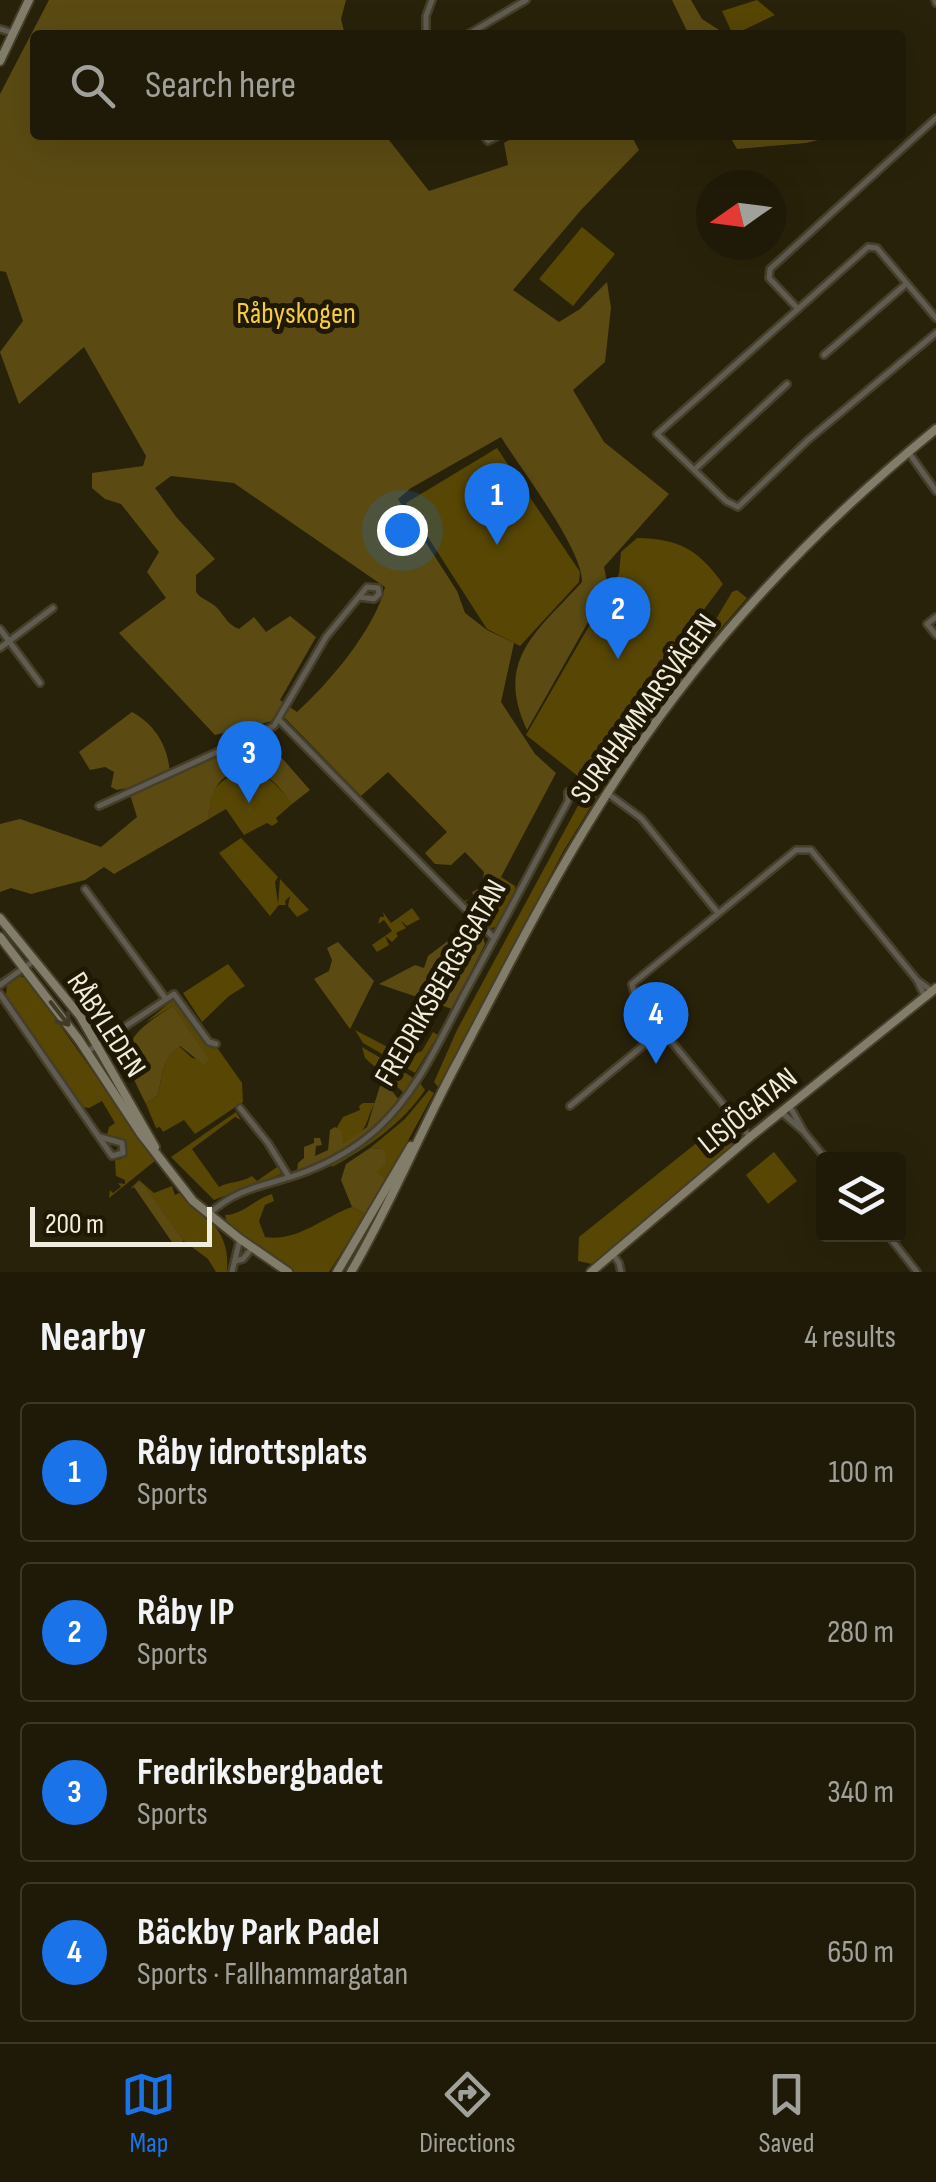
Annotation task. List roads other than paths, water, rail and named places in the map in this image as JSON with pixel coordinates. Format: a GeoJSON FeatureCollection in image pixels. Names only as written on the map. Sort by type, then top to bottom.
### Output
{"type":"FeatureCollection","features":[{"type":"Feature","properties":{"kind":"main road"},"geometry":{"type":"LineString","coordinates":[[0,62],[28,0]]}},
{"type":"Feature","properties":{"kind":"main road","name":"SURAHAMMARSVÄGEN"},"geometry":{"type":"LineString","coordinates":[[335,1272],[427,1121],[552,886],[607,793],[676,694],[757,596],[845,506],[936,429]]}},
{"type":"Feature","properties":{"kind":"main road","name":"RÅBYLEDEN"},"geometry":{"type":"LineString","coordinates":[[0,918],[80,1016],[164,1164]]}},
{"type":"Feature","properties":{"kind":"main road","name":"RÅBYLEDEN"},"geometry":{"type":"LineString","coordinates":[[0,938],[88,1051],[141,1134],[193,1201],[284,1272]]}},
{"type":"Feature","properties":{"kind":"main road","name":"LISJÖGATAN"},"geometry":{"type":"LineString","coordinates":[[591,1272],[785,1108],[931,992]]}},
{"type":"Feature","properties":{"kind":"main road","name":"SURAHAMMARSVÄGEN"},"geometry":{"type":"LineString","coordinates":[[351,1272],[427,1121]]}},
{"type":"Feature","properties":{"kind":"street"},"geometry":{"type":"LineString","coordinates":[[426,30],[432,0]]}},
{"type":"Feature","properties":{"kind":"street"},"geometry":{"type":"LineString","coordinates":[[475,30],[526,0]]}},
{"type":"Feature","properties":{"kind":"street"},"geometry":{"type":"LineString","coordinates":[[0,29],[13,33]]}},
{"type":"Feature","properties":{"kind":"street"},"geometry":{"type":"LineString","coordinates":[[798,309],[770,278],[770,269],[936,118]]}},
{"type":"Feature","properties":{"kind":"street"},"geometry":{"type":"LineString","coordinates":[[936,318],[873,247],[868,247],[658,435],[735,507],[740,506],[808,440],[936,333]]}},
{"type":"Feature","properties":{"kind":"street"},"geometry":{"type":"LineString","coordinates":[[824,356],[906,284]]}},
{"type":"Feature","properties":{"kind":"street"},"geometry":{"type":"LineString","coordinates":[[695,470],[787,384]]}},
{"type":"Feature","properties":{"kind":"street"},"geometry":{"type":"LineString","coordinates":[[908,452],[936,491]]}},
{"type":"Feature","properties":{"kind":"street"},"geometry":{"type":"LineString","coordinates":[[99,806],[274,726],[326,637],[359,598]]}},
{"type":"Feature","properties":{"kind":"street"},"geometry":{"type":"LineString","coordinates":[[0,648],[52,608]]}},
{"type":"Feature","properties":{"kind":"street"},"geometry":{"type":"LineString","coordinates":[[936,617],[927,624],[936,636]]}},
{"type":"Feature","properties":{"kind":"street"},"geometry":{"type":"LineString","coordinates":[[0,629],[40,683]]}},
{"type":"Feature","properties":{"kind":"street"},"geometry":{"type":"LineString","coordinates":[[278,720],[297,734],[494,938]]}},
{"type":"Feature","properties":{"kind":"street","name":"FREDRIKSBERGSGATAN"},"geometry":{"type":"LineString","coordinates":[[210,1214],[236,1193],[340,1155],[394,1112],[424,1069],[568,801],[568,792]]}},
{"type":"Feature","properties":{"kind":"street"},"geometry":{"type":"LineString","coordinates":[[607,793],[641,818],[718,913]]}},
{"type":"Feature","properties":{"kind":"street"},"geometry":{"type":"LineString","coordinates":[[750,1137],[635,997],[632,984],[796,850],[810,850],[931,992]]}},
{"type":"Feature","properties":{"kind":"street"},"geometry":{"type":"LineString","coordinates":[[85,889],[166,1000]]}},
{"type":"Feature","properties":{"kind":"street"},"geometry":{"type":"LineString","coordinates":[[0,985],[35,960]]}},
{"type":"Feature","properties":{"kind":"street"},"geometry":{"type":"LineString","coordinates":[[0,994],[112,1156],[124,1153],[122,1142],[100,1138]]}},
{"type":"Feature","properties":{"kind":"street"},"geometry":{"type":"LineString","coordinates":[[88,1051],[174,994],[209,1042],[216,1044]]}},
{"type":"Feature","properties":{"kind":"street"},"geometry":{"type":"LineString","coordinates":[[570,1106],[662,1030]]}},
{"type":"Feature","properties":{"kind":"street"},"geometry":{"type":"LineString","coordinates":[[240,1108],[288,1177]]}},
{"type":"Feature","properties":{"kind":"street"},"geometry":{"type":"LineString","coordinates":[[785,1108],[820,1152]]}},
{"type":"Feature","properties":{"kind":"street"},"geometry":{"type":"LineString","coordinates":[[232,1272],[240,1240]]}},
{"type":"Feature","properties":{"kind":"street"},"geometry":{"type":"LineString","coordinates":[[893,1242],[917,1272]]}},
{"type":"Feature","properties":{"kind":"street"},"geometry":{"type":"LineString","coordinates":[[236,1262],[252,1248]]}},
{"type":"Feature","properties":{"kind":"street"},"geometry":{"type":"LineString","coordinates":[[608,1256],[621,1272]]}},
{"type":"Feature","properties":{"kind":"place","name":"Råby idrottsplats"},"geometry":{"type":"Point","coordinates":[497,545]}},
{"type":"Feature","properties":{"kind":"place","name":"Råby IP"},"geometry":{"type":"Point","coordinates":[618,659]}},
{"type":"Feature","properties":{"kind":"place","name":"Fredriksbergbadet"},"geometry":{"type":"Point","coordinates":[249,803]}},
{"type":"Feature","properties":{"kind":"place","name":"Bäckby Park Padel"},"geometry":{"type":"Point","coordinates":[656,1064]}},
{"type":"Feature","properties":{"kind":"park label","name":"Råbyskogen"},"geometry":{"type":"Point","coordinates":[296,314]}}]}
